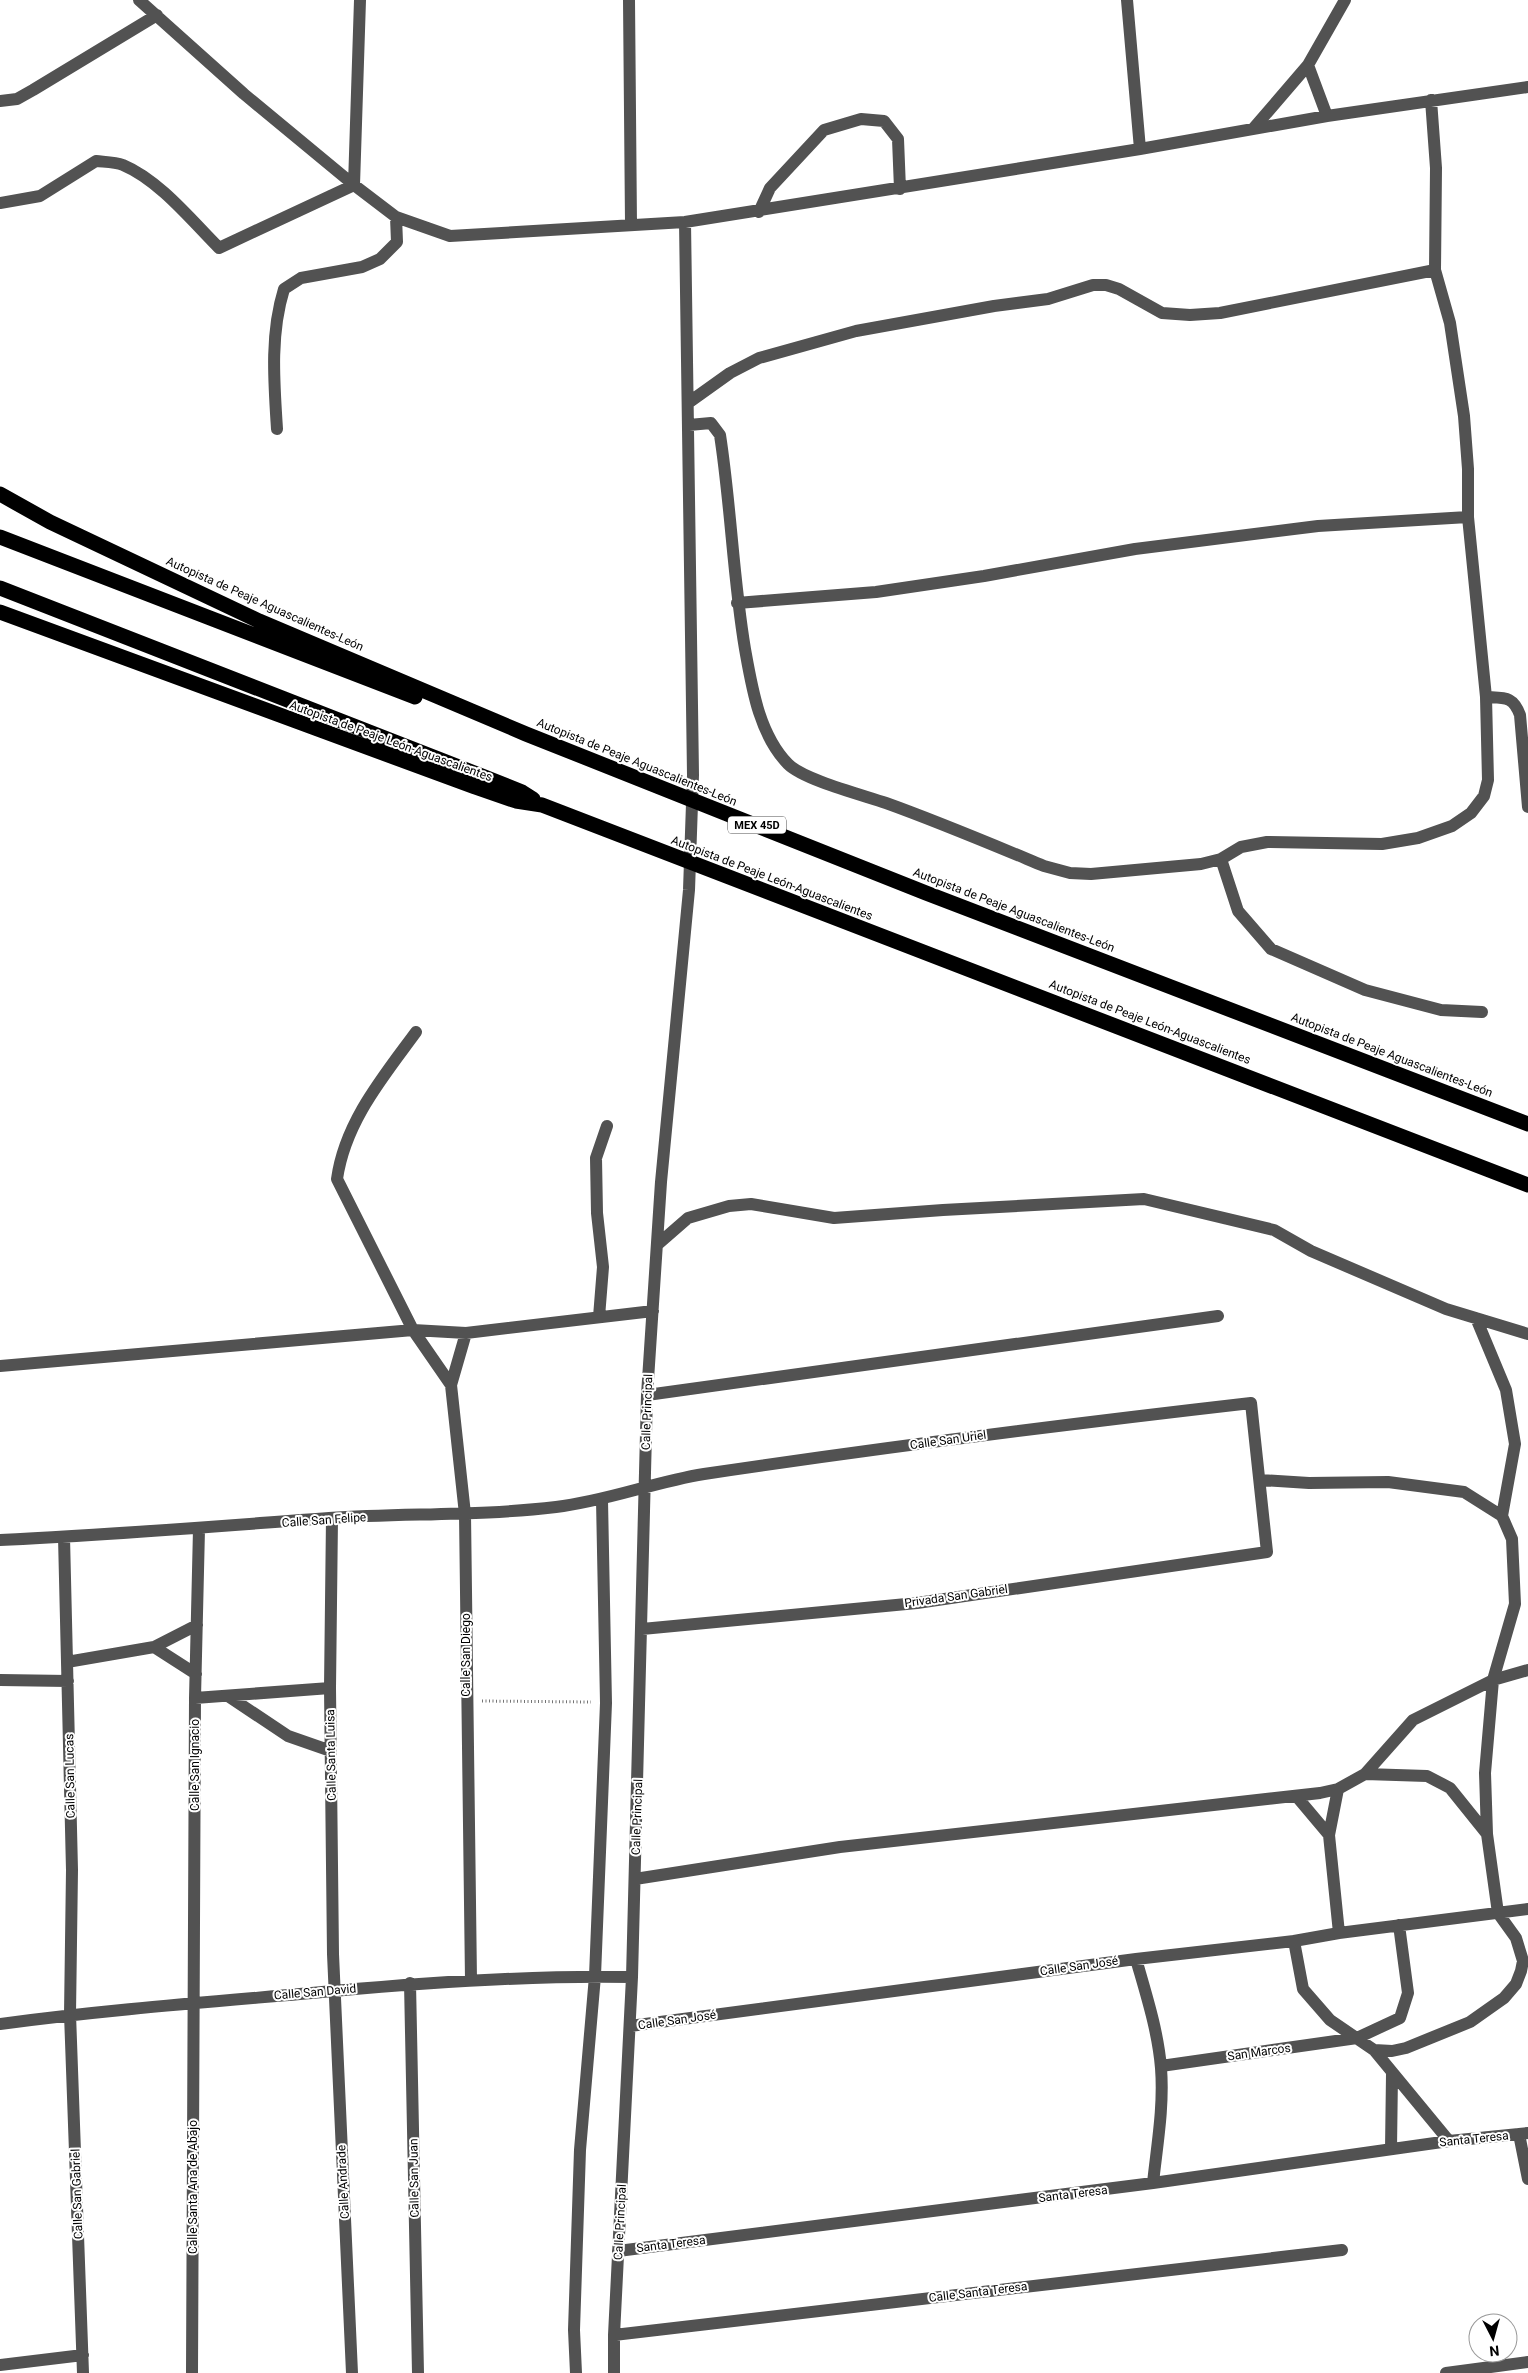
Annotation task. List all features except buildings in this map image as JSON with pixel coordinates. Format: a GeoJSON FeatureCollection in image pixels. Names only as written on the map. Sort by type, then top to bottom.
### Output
{"type":"FeatureCollection","features":[{"type":"Feature","properties":{"kind":"highway","name":"Autopista de Peaje Aguascalientes-León"},"geometry":{"type":"LineString","coordinates":[[0,494],[50,522],[259,621],[526,734],[936,896],[1528,1124]]}},
{"type":"Feature","properties":{"kind":"highway"},"geometry":{"type":"LineString","coordinates":[[0,537],[430,703],[526,734]]}},
{"type":"Feature","properties":{"kind":"highway"},"geometry":{"type":"LineString","coordinates":[[0,588],[522,792],[542,805]]}},
{"type":"Feature","properties":{"kind":"highway","name":"Autopista de Peaje León-Aguascalientes"},"geometry":{"type":"LineString","coordinates":[[0,612],[466,784],[516,801],[542,805],[1528,1185]]}},
{"type":"Feature","properties":{"kind":"street"},"geometry":{"type":"LineString","coordinates":[[139,0],[244,94],[354,186],[396,217],[450,236],[685,222],[759,212],[1327,116],[1528,87]]}},
{"type":"Feature","properties":{"kind":"street"},"geometry":{"type":"LineString","coordinates":[[354,186],[360,0]]}},
{"type":"Feature","properties":{"kind":"street"},"geometry":{"type":"LineString","coordinates":[[629,0],[630,224]]}},
{"type":"Feature","properties":{"kind":"street"},"geometry":{"type":"LineString","coordinates":[[1127,0],[1140,149]]}},
{"type":"Feature","properties":{"kind":"street"},"geometry":{"type":"LineString","coordinates":[[1253,129],[1308,65],[1345,0]]}},
{"type":"Feature","properties":{"kind":"street"},"geometry":{"type":"LineString","coordinates":[[0,101],[16,99],[33,90],[157,16]]}},
{"type":"Feature","properties":{"kind":"street"},"geometry":{"type":"LineString","coordinates":[[1308,65],[1327,116]]}},
{"type":"Feature","properties":{"kind":"street"},"geometry":{"type":"LineString","coordinates":[[689,425],[711,423],[720,436],[737,603],[752,689],[763,721],[774,744],[789,765],[810,776],[945,826],[1044,866],[1070,872],[1092,874],[1201,864],[1221,859],[1241,847],[1267,842],[1382,844],[1418,838],[1452,826],[1471,813],[1484,796],[1488,780],[1486,697],[1468,517],[1468,469],[1458,367],[1450,323],[1435,270],[1436,168],[1431,100]]}},
{"type":"Feature","properties":{"kind":"street"},"geometry":{"type":"LineString","coordinates":[[759,212],[770,188],[824,130],[861,119],[884,120],[898,139],[900,189]]}},
{"type":"Feature","properties":{"kind":"street"},"geometry":{"type":"LineString","coordinates":[[0,203],[40,196],[96,161],[122,165],[146,179],[174,202],[219,248],[354,186]]}},
{"type":"Feature","properties":{"kind":"street"},"geometry":{"type":"LineString","coordinates":[[277,429],[273,371],[278,310],[284,289],[301,278],[362,267],[380,259],[397,242],[396,217]]}},
{"type":"Feature","properties":{"kind":"street","name":"Calle Principal"},"geometry":{"type":"LineString","coordinates":[[614,2373],[614,2335],[632,1976],[647,1395],[661,1182],[689,890],[693,775],[685,222]]}},
{"type":"Feature","properties":{"kind":"street"},"geometry":{"type":"LineString","coordinates":[[688,404],[730,373],[758,358],[856,331],[994,306],[1048,299],[1093,285],[1119,288],[1162,313],[1190,315],[1220,313],[1435,270]]}},
{"type":"Feature","properties":{"kind":"street"},"geometry":{"type":"LineString","coordinates":[[737,603],[876,592],[984,576],[1135,549],[1318,526],[1468,517]]}},
{"type":"Feature","properties":{"kind":"street"},"geometry":{"type":"LineString","coordinates":[[1486,697],[1509,699],[1516,704],[1520,715],[1528,807]]}},
{"type":"Feature","properties":{"kind":"street"},"geometry":{"type":"LineString","coordinates":[[1221,859],[1238,911],[1271,949],[1365,990],[1441,1010],[1482,1012]]}},
{"type":"Feature","properties":{"kind":"street"},"geometry":{"type":"LineString","coordinates":[[416,1032],[364,1104],[340,1159],[337,1178],[413,1330],[451,1385]]}},
{"type":"Feature","properties":{"kind":"street"},"geometry":{"type":"LineString","coordinates":[[599,1317],[603,1267],[597,1213],[596,1158],[607,1126]]}},
{"type":"Feature","properties":{"kind":"street"},"geometry":{"type":"LineString","coordinates":[[657,1245],[688,1218],[729,1206],[751,1204],[834,1218],[1144,1199],[1274,1230],[1311,1251],[1446,1308],[1528,1334]]}},
{"type":"Feature","properties":{"kind":"street"},"geometry":{"type":"LineString","coordinates":[[0,1366],[413,1330],[466,1333],[653,1311]]}},
{"type":"Feature","properties":{"kind":"street"},"geometry":{"type":"LineString","coordinates":[[647,1395],[1218,1316]]}},
{"type":"Feature","properties":{"kind":"street"},"geometry":{"type":"LineString","coordinates":[[1374,2050],[1392,2051],[1427,2041],[1470,2022],[1504,1998],[1516,1984],[1523,1961],[1516,1938],[1498,1913],[1487,1834],[1485,1773],[1493,1680],[1515,1604],[1512,1539],[1502,1516],[1515,1444],[1506,1390],[1476,1318]]}},
{"type":"Feature","properties":{"kind":"street","name":"Calle San Diego"},"geometry":{"type":"LineString","coordinates":[[466,1333],[451,1385],[465,1514],[471,1980]]}},
{"type":"Feature","properties":{"kind":"street","name":"Calle San Uriel"},"geometry":{"type":"LineString","coordinates":[[646,1486],[685,1477],[947,1440],[1251,1403],[1260,1480]]}},
{"type":"Feature","properties":{"kind":"street"},"geometry":{"type":"LineString","coordinates":[[1260,1480],[1309,1483],[1388,1482],[1464,1492],[1502,1516]]}},
{"type":"Feature","properties":{"kind":"street","name":"Privada San Gabriel"},"geometry":{"type":"LineString","coordinates":[[642,1629],[917,1603],[1268,1552],[1260,1480]]}},
{"type":"Feature","properties":{"kind":"street","name":"Calle San Felipe"},"geometry":{"type":"LineString","coordinates":[[0,1540],[198,1529],[332,1518],[465,1514],[556,1507],[602,1500],[646,1486]]}},
{"type":"Feature","properties":{"kind":"street"},"geometry":{"type":"LineString","coordinates":[[576,2373],[574,2330],[580,2150],[595,1976],[606,1703],[602,1500]]}},
{"type":"Feature","properties":{"kind":"street","name":"Calle Santa Luisa"},"geometry":{"type":"LineString","coordinates":[[332,1518],[330,1688],[334,1991]]}},
{"type":"Feature","properties":{"kind":"street","name":"Calle San Ignacio"},"geometry":{"type":"LineString","coordinates":[[194,2001],[195,1698],[198,1529]]}},
{"type":"Feature","properties":{"kind":"street","name":"Calle San Lucas"},"geometry":{"type":"LineString","coordinates":[[64,1537],[72,1870],[70,2014]]}},
{"type":"Feature","properties":{"kind":"street"},"geometry":{"type":"LineString","coordinates":[[67,1662],[154,1647],[197,1625]]}},
{"type":"Feature","properties":{"kind":"street"},"geometry":{"type":"LineString","coordinates":[[154,1647],[196,1674]]}},
{"type":"Feature","properties":{"kind":"street"},"geometry":{"type":"LineString","coordinates":[[635,1879],[840,1847],[1297,1797],[1338,1789],[1365,1774],[1413,1720],[1493,1680],[1528,1670]]}},
{"type":"Feature","properties":{"kind":"street"},"geometry":{"type":"LineString","coordinates":[[0,1680],[68,1681]]}},
{"type":"Feature","properties":{"kind":"street"},"geometry":{"type":"LineString","coordinates":[[195,1698],[330,1688]]}},
{"type":"Feature","properties":{"kind":"street"},"geometry":{"type":"LineString","coordinates":[[228,1696],[288,1736],[331,1752]]}},
{"type":"Feature","properties":{"kind":"street"},"geometry":{"type":"LineString","coordinates":[[1365,1774],[1427,1776],[1450,1788],[1487,1834]]}},
{"type":"Feature","properties":{"kind":"street"},"geometry":{"type":"LineString","coordinates":[[1338,1789],[1328,1835],[1340,1933]]}},
{"type":"Feature","properties":{"kind":"street"},"geometry":{"type":"LineString","coordinates":[[1297,1797],[1328,1835]]}},
{"type":"Feature","properties":{"kind":"street","name":"Calle San José"},"geometry":{"type":"LineString","coordinates":[[630,2026],[1528,1909]]}},
{"type":"Feature","properties":{"kind":"street","name":"San Marcos"},"geometry":{"type":"LineString","coordinates":[[1161,2066],[1357,2038],[1400,2018],[1408,1993],[1398,1926]]}},
{"type":"Feature","properties":{"kind":"street"},"geometry":{"type":"LineString","coordinates":[[1294,1941],[1303,1988],[1330,2020],[1374,2050],[1449,2141]]}},
{"type":"Feature","properties":{"kind":"street"},"geometry":{"type":"LineString","coordinates":[[1136,1959],[1155,2030],[1161,2066],[1160,2119],[1153,2184]]}},
{"type":"Feature","properties":{"kind":"street","name":"Calle San David"},"geometry":{"type":"LineString","coordinates":[[0,2024],[70,2014],[194,2001],[334,1991],[410,1983],[632,1976]]}},
{"type":"Feature","properties":{"kind":"street","name":"Calle San Juan"},"geometry":{"type":"LineString","coordinates":[[410,1983],[418,2373]]}},
{"type":"Feature","properties":{"kind":"street","name":"Calle Andrade"},"geometry":{"type":"LineString","coordinates":[[334,1991],[352,2373]]}},
{"type":"Feature","properties":{"kind":"street","name":"Calle Santa Ana de Abajo"},"geometry":{"type":"LineString","coordinates":[[192,2373],[194,2001]]}},
{"type":"Feature","properties":{"kind":"street","name":"Calle San Gabriel"},"geometry":{"type":"LineString","coordinates":[[70,2014],[83,2373]]}},
{"type":"Feature","properties":{"kind":"street"},"geometry":{"type":"LineString","coordinates":[[1391,2149],[1392,2074]]}},
{"type":"Feature","properties":{"kind":"street"},"geometry":{"type":"LineString","coordinates":[[1523,2134],[1528,2179]]}},
{"type":"Feature","properties":{"kind":"street","name":"Santa Teresa"},"geometry":{"type":"LineString","coordinates":[[618,2251],[1153,2184],[1449,2141],[1523,2134]]}},
{"type":"Feature","properties":{"kind":"street","name":"Calle Santa Teresa"},"geometry":{"type":"LineString","coordinates":[[614,2335],[1342,2250]]}},
{"type":"Feature","properties":{"kind":"street"},"geometry":{"type":"LineString","coordinates":[[0,2364],[83,2355]]}},
{"type":"Feature","properties":{"kind":"street"},"geometry":{"type":"LineString","coordinates":[[1446,2373],[1528,2362]]}},
{"type":"Feature","properties":{"kind":"path"},"geometry":{"type":"LineString","coordinates":[[466,1701],[606,1703]]}}]}
